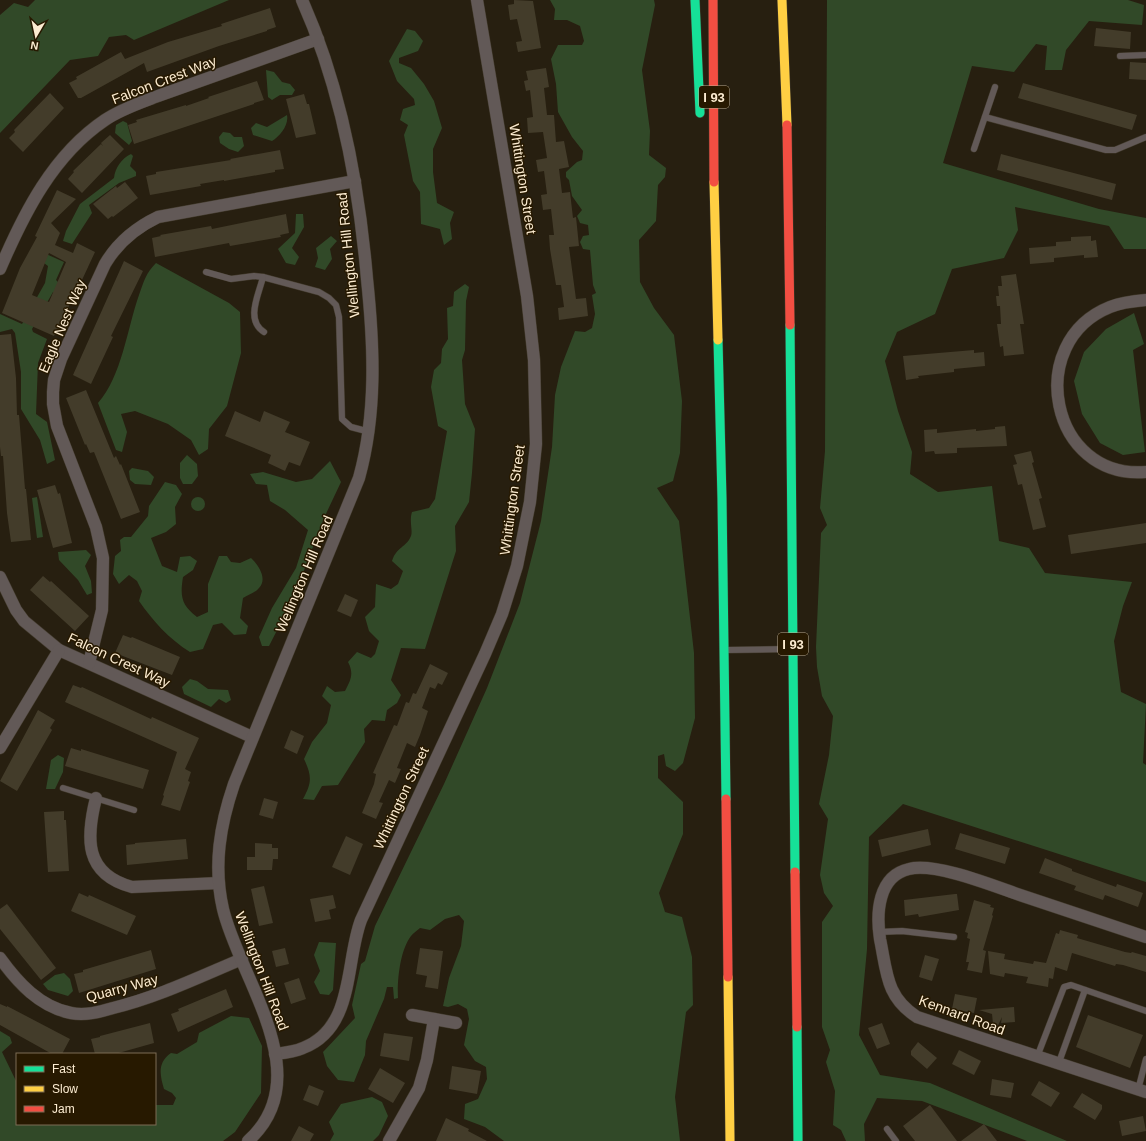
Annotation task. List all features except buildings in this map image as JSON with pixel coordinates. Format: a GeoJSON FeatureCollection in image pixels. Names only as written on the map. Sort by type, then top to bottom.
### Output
{"type":"FeatureCollection","features":[{"type":"Feature","properties":{"kind":"highway"},"geometry":{"type":"LineString","coordinates":[[694,0],[700,120]]}},
{"type":"Feature","properties":{"kind":"highway","name":"I 93"},"geometry":{"type":"LineString","coordinates":[[713,0],[715,195],[724,650],[730,1141]]}},
{"type":"Feature","properties":{"kind":"highway","name":"I 93"},"geometry":{"type":"LineString","coordinates":[[782,0],[788,148],[798,1141]]}},
{"type":"Feature","properties":{"kind":"highway"},"geometry":{"type":"LineString","coordinates":[[788,148],[794,54]]}},
{"type":"Feature","properties":{"kind":"highway"},"geometry":{"type":"LineString","coordinates":[[704,159],[715,195]]}},
{"type":"Feature","properties":{"kind":"street","name":"Wellington Hill Road"},"geometry":{"type":"LineString","coordinates":[[248,1141],[260,1128],[271,1108],[277,1077],[276,1054],[266,1015],[228,927],[219,883],[221,824],[234,784],[252,738],[349,505],[363,465],[370,432],[373,372],[372,338],[365,256],[354,181],[340,114],[318,39],[302,0]]}},
{"type":"Feature","properties":{"kind":"street","name":"Whittington Street"},"geometry":{"type":"LineString","coordinates":[[276,1054],[302,1049],[310,1045],[330,1029],[337,1017],[346,991],[352,950],[361,920],[485,654],[511,588],[524,536],[533,479],[536,444],[534,360],[527,296],[477,0]]}},
{"type":"Feature","properties":{"kind":"street","name":"Falcon Crest Way"},"geometry":{"type":"LineString","coordinates":[[0,269],[14,238],[46,179],[63,156],[83,137],[106,119],[132,106],[158,96],[318,39]]}},
{"type":"Feature","properties":{"kind":"street","name":"Eagle Nest Way"},"geometry":{"type":"LineString","coordinates":[[89,664],[102,610],[103,558],[96,527],[57,426],[53,404],[53,392],[54,380],[61,359],[105,264],[113,250],[125,238],[140,225],[158,217],[354,181]]}},
{"type":"Feature","properties":{"kind":"street"},"geometry":{"type":"LineString","coordinates":[[1146,300],[1130,301],[1110,307],[1089,319],[1065,350],[1060,362],[1056,393],[1061,417],[1067,429],[1084,451],[1108,466],[1135,473],[1146,472]]}},
{"type":"Feature","properties":{"kind":"street","name":"Falcon Crest Way"},"geometry":{"type":"LineString","coordinates":[[0,577],[16,610],[24,621],[59,650],[252,738]]}},
{"type":"Feature","properties":{"kind":"street"},"geometry":{"type":"LineString","coordinates":[[0,748],[59,650]]}},
{"type":"Feature","properties":{"kind":"street"},"geometry":{"type":"LineString","coordinates":[[96,798],[90,827],[91,851],[100,870],[109,877],[120,884],[132,887],[219,883]]}},
{"type":"Feature","properties":{"kind":"street","name":"Kennard Road"},"geometry":{"type":"LineString","coordinates":[[1142,1091],[1058,1065],[917,1017],[905,1009],[896,999],[890,988],[878,920],[880,902],[889,880],[896,873],[910,868],[923,868],[937,869],[988,884],[1146,937]]}},
{"type":"Feature","properties":{"kind":"street","name":"Quarry Way"},"geometry":{"type":"LineString","coordinates":[[0,958],[34,997],[57,1009],[82,1014],[96,1012],[150,998],[242,959]]}},
{"type":"Feature","properties":{"kind":"street"},"geometry":{"type":"LineString","coordinates":[[412,1015],[456,1023]]}},
{"type":"Feature","properties":{"kind":"street"},"geometry":{"type":"LineString","coordinates":[[390,1141],[419,1088],[427,1060],[434,1019]]}},
{"type":"Feature","properties":{"kind":"lane"},"geometry":{"type":"LineString","coordinates":[[1120,56],[1146,55]]}},
{"type":"Feature","properties":{"kind":"lane"},"geometry":{"type":"LineString","coordinates":[[974,149],[995,87]]}},
{"type":"Feature","properties":{"kind":"lane"},"geometry":{"type":"LineString","coordinates":[[985,117],[1106,150],[1116,150],[1146,137]]}},
{"type":"Feature","properties":{"kind":"lane"},"geometry":{"type":"LineString","coordinates":[[206,272],[231,279],[254,276],[263,277],[319,292],[329,298],[336,305],[339,316],[342,419],[351,427],[370,432]]}},
{"type":"Feature","properties":{"kind":"lane"},"geometry":{"type":"LineString","coordinates":[[263,277],[254,320],[257,328],[264,332]]}},
{"type":"Feature","properties":{"kind":"lane"},"geometry":{"type":"LineString","coordinates":[[724,650],[793,649]]}},
{"type":"Feature","properties":{"kind":"lane"},"geometry":{"type":"LineString","coordinates":[[63,788],[134,810]]}},
{"type":"Feature","properties":{"kind":"lane"},"geometry":{"type":"LineString","coordinates":[[879,932],[902,931],[954,937]]}},
{"type":"Feature","properties":{"kind":"lane"},"geometry":{"type":"LineString","coordinates":[[1036,1057],[1064,987],[1071,985],[1146,1011]]}},
{"type":"Feature","properties":{"kind":"lane"},"geometry":{"type":"LineString","coordinates":[[1058,1065],[1085,990]]}},
{"type":"Feature","properties":{"kind":"lane"},"geometry":{"type":"LineString","coordinates":[[1142,1091],[1146,1059]]}},
{"type":"Feature","properties":{"kind":"lane"},"geometry":{"type":"LineString","coordinates":[[887,1129],[896,1141]]}},
{"type":"Feature","properties":{"kind":"green space"},"geometry":{"type":"Polygon","coordinates":[[[35,0],[229,0],[134,40],[126,35],[109,37],[98,56],[70,60],[0,133],[0,15],[14,3],[28,7],[35,0]]]}},
{"type":"Feature","properties":{"kind":"green space"},"geometry":{"type":"Polygon","coordinates":[[[550,0],[654,0],[655,5],[642,70],[650,131],[649,155],[666,168],[665,177],[658,185],[656,221],[639,240],[640,282],[654,308],[674,335],[682,401],[680,453],[673,481],[657,488],[679,521],[694,653],[695,718],[683,763],[675,771],[666,766],[664,754],[658,756],[658,778],[683,802],[683,834],[659,893],[665,912],[682,917],[692,957],[693,1005],[686,1012],[675,1097],[680,1141],[504,1141],[485,1127],[464,1119],[465,1104],[478,1099],[487,1079],[486,1067],[475,1061],[464,1045],[469,1019],[467,1009],[458,1004],[448,1007],[443,1006],[449,978],[461,946],[464,921],[459,915],[445,919],[430,930],[420,928],[407,942],[402,957],[399,975],[398,998],[394,999],[393,987],[387,987],[384,999],[366,1041],[365,1055],[354,1082],[338,1080],[327,1066],[323,1052],[355,1018],[352,1005],[361,964],[365,961],[375,926],[444,784],[487,688],[520,603],[541,521],[552,447],[555,395],[561,367],[575,331],[585,332],[592,328],[595,314],[592,295],[596,293],[593,285],[590,250],[583,249],[580,242],[583,236],[589,235],[588,225],[580,223],[577,216],[582,210],[572,196],[569,180],[566,177],[566,172],[577,162],[582,160],[583,151],[572,137],[558,112],[556,84],[551,59],[558,45],[582,45],[584,41],[580,26],[567,20],[554,20],[555,9],[550,0]]]}},
{"type":"Feature","properties":{"kind":"green space"},"geometry":{"type":"Polygon","coordinates":[[[827,0],[1128,0],[1144,5],[1142,25],[1089,21],[1066,50],[1062,70],[1045,70],[1047,46],[1036,44],[1014,72],[972,66],[943,163],[1099,209],[1146,218],[1146,249],[1124,249],[1109,226],[1015,207],[1018,230],[1004,258],[952,269],[935,314],[897,332],[885,361],[898,411],[912,452],[910,474],[938,492],[992,486],[999,541],[1029,548],[1045,573],[1132,582],[1123,606],[1114,641],[1121,692],[1146,704],[1143,763],[1146,765],[1146,882],[903,804],[869,837],[867,949],[859,1035],[880,1075],[930,1083],[1067,1141],[1027,1141],[922,1101],[877,1098],[864,1124],[865,1141],[846,1141],[841,1130],[833,1125],[835,1091],[826,1062],[830,1050],[822,1027],[822,922],[833,906],[824,893],[820,875],[828,819],[819,804],[829,755],[833,716],[822,696],[817,667],[816,647],[821,533],[827,525],[820,508],[825,451],[827,0]]]}},
{"type":"Feature","properties":{"kind":"green space"},"geometry":{"type":"Polygon","coordinates":[[[407,29],[415,31],[423,41],[418,51],[399,58],[399,63],[411,68],[424,84],[434,101],[442,128],[433,149],[433,172],[437,203],[454,212],[450,223],[452,239],[444,245],[440,229],[421,224],[420,192],[413,181],[404,135],[408,125],[400,120],[403,109],[415,105],[414,99],[397,81],[389,61],[407,29]]]}},
{"type":"Feature","properties":{"kind":"green space"},"geometry":{"type":"Polygon","coordinates":[[[266,70],[274,72],[282,82],[290,84],[295,90],[292,95],[280,95],[272,100],[268,97],[266,70]]]}},
{"type":"Feature","properties":{"kind":"green space"},"geometry":{"type":"Polygon","coordinates":[[[287,115],[287,123],[283,130],[272,141],[253,135],[251,128],[256,123],[267,127],[287,115]]]}},
{"type":"Feature","properties":{"kind":"green space"},"geometry":{"type":"Polygon","coordinates":[[[123,121],[127,123],[132,141],[129,145],[115,133],[116,125],[123,121]]]}},
{"type":"Feature","properties":{"kind":"green space"},"geometry":{"type":"Polygon","coordinates":[[[223,132],[230,133],[234,137],[242,137],[244,146],[238,152],[229,149],[220,143],[219,137],[223,132]]]}},
{"type":"Feature","properties":{"kind":"green space"},"geometry":{"type":"Polygon","coordinates":[[[131,154],[133,156],[130,166],[136,172],[136,176],[119,183],[89,205],[92,213],[72,244],[63,241],[66,231],[80,204],[114,178],[120,164],[131,154]]]}},
{"type":"Feature","properties":{"kind":"green space"},"geometry":{"type":"Polygon","coordinates":[[[296,214],[303,214],[304,227],[292,248],[299,257],[295,265],[286,263],[278,249],[295,233],[296,214]]]}},
{"type":"Feature","properties":{"kind":"green space"},"geometry":{"type":"Polygon","coordinates":[[[331,236],[337,241],[330,249],[332,259],[325,270],[315,267],[318,258],[316,248],[331,236]]]}},
{"type":"Feature","properties":{"kind":"green space"},"geometry":{"type":"Polygon","coordinates":[[[35,249],[64,262],[56,280],[61,285],[59,292],[53,292],[32,329],[33,332],[47,339],[38,363],[36,414],[47,422],[55,460],[47,464],[40,440],[21,409],[21,372],[15,333],[12,329],[0,332],[0,314],[22,324],[45,283],[48,266],[40,260],[35,249]]]}},
{"type":"Feature","properties":{"kind":"green space"},"geometry":{"type":"Polygon","coordinates":[[[156,263],[229,303],[240,312],[241,353],[227,406],[209,429],[208,449],[199,455],[191,440],[168,424],[135,411],[121,414],[127,432],[122,452],[116,450],[98,403],[113,380],[123,352],[142,286],[156,263]]]}},
{"type":"Feature","properties":{"kind":"green space"},"geometry":{"type":"Polygon","coordinates":[[[465,284],[469,287],[466,301],[465,350],[462,360],[465,404],[475,429],[469,502],[455,526],[456,551],[425,649],[401,648],[391,680],[401,695],[397,703],[387,710],[385,721],[372,720],[364,729],[365,742],[338,785],[322,786],[314,800],[303,799],[310,779],[304,759],[312,742],[327,723],[331,705],[322,696],[327,686],[335,692],[345,691],[351,676],[351,670],[348,662],[357,652],[371,658],[375,654],[379,641],[369,631],[365,617],[375,607],[376,584],[391,589],[398,584],[403,571],[392,561],[396,552],[407,543],[411,536],[412,512],[429,508],[435,499],[447,431],[438,426],[431,387],[434,370],[441,363],[442,349],[448,339],[447,308],[453,306],[454,292],[465,284]]]}},
{"type":"Feature","properties":{"kind":"green space"},"geometry":{"type":"Polygon","coordinates":[[[1134,313],[1144,344],[1133,350],[1145,452],[1123,455],[1100,443],[1082,414],[1074,381],[1084,352],[1106,329],[1134,313]]]}},
{"type":"Feature","properties":{"kind":"green space"},"geometry":{"type":"Polygon","coordinates":[[[187,455],[197,464],[198,476],[192,484],[183,484],[180,478],[180,463],[187,455]]]}},
{"type":"Feature","properties":{"kind":"green space"},"geometry":{"type":"Polygon","coordinates":[[[330,461],[341,482],[324,518],[293,599],[269,646],[262,646],[259,637],[272,608],[296,568],[308,530],[285,510],[270,501],[267,485],[256,484],[250,474],[263,472],[296,482],[312,479],[330,461]]]}},
{"type":"Feature","properties":{"kind":"green space"},"geometry":{"type":"Polygon","coordinates":[[[132,468],[148,471],[154,477],[151,485],[135,484],[130,480],[129,471],[132,468]]]}},
{"type":"Feature","properties":{"kind":"green space"},"geometry":{"type":"Polygon","coordinates":[[[165,482],[176,485],[182,494],[175,507],[176,524],[166,532],[151,538],[162,566],[177,572],[180,557],[190,556],[197,561],[193,570],[183,577],[182,584],[183,600],[192,613],[197,617],[208,612],[208,584],[219,556],[227,556],[231,562],[240,563],[251,558],[259,568],[263,580],[262,584],[256,591],[243,598],[240,618],[248,626],[246,634],[234,635],[222,623],[213,625],[203,649],[190,652],[168,635],[144,608],[139,601],[142,591],[137,581],[129,575],[119,584],[113,574],[115,556],[121,551],[120,540],[124,537],[131,537],[148,516],[149,506],[165,482]]]}},
{"type":"Feature","properties":{"kind":"green space"},"geometry":{"type":"Polygon","coordinates":[[[37,497],[43,537],[37,538],[32,498],[37,497]]]}},
{"type":"Feature","properties":{"kind":"green space"},"geometry":{"type":"Polygon","coordinates":[[[195,497],[201,497],[205,501],[205,507],[201,511],[195,511],[191,507],[191,501],[195,497]]]}},
{"type":"Feature","properties":{"kind":"green space"},"geometry":{"type":"Polygon","coordinates":[[[86,550],[91,555],[85,566],[91,581],[92,593],[87,595],[78,580],[59,560],[58,552],[86,550]]]}},
{"type":"Feature","properties":{"kind":"green space"},"geometry":{"type":"Polygon","coordinates":[[[190,679],[197,681],[208,689],[228,690],[231,700],[226,703],[219,699],[211,707],[184,694],[182,687],[190,679]]]}},
{"type":"Feature","properties":{"kind":"green space"},"geometry":{"type":"Polygon","coordinates":[[[58,755],[64,758],[63,772],[55,789],[46,789],[51,760],[58,755]]]}},
{"type":"Feature","properties":{"kind":"green space"},"geometry":{"type":"Polygon","coordinates":[[[319,942],[336,943],[333,990],[329,995],[320,994],[314,982],[320,971],[314,955],[319,942]]]}},
{"type":"Feature","properties":{"kind":"green space"},"geometry":{"type":"Polygon","coordinates":[[[64,973],[70,979],[73,991],[68,996],[48,990],[43,984],[55,975],[64,973]]]}},
{"type":"Feature","properties":{"kind":"green space"},"geometry":{"type":"Polygon","coordinates":[[[231,1016],[249,1018],[262,1046],[261,1093],[235,1132],[223,1141],[0,1141],[0,1031],[10,1037],[12,1043],[2,1052],[16,1081],[16,1125],[156,1125],[156,1105],[173,1105],[176,1098],[172,1093],[164,1089],[161,1079],[163,1061],[171,1053],[177,1054],[197,1042],[199,1033],[231,1016]]]}},
{"type":"Feature","properties":{"kind":"green space"},"geometry":{"type":"Polygon","coordinates":[[[372,1097],[382,1102],[388,1116],[379,1135],[373,1141],[330,1141],[334,1134],[329,1122],[341,1104],[372,1097]]]}},
{"type":"Feature","properties":{"kind":"traffic: fast"},"geometry":{"type":"LineString","coordinates":[[695,0],[700,113]]}},
{"type":"Feature","properties":{"kind":"traffic: fast"},"geometry":{"type":"LineString","coordinates":[[790,325],[795,872]]}},
{"type":"Feature","properties":{"kind":"traffic: fast"},"geometry":{"type":"LineString","coordinates":[[718,340],[722,499],[726,799]]}},
{"type":"Feature","properties":{"kind":"traffic: fast"},"geometry":{"type":"LineString","coordinates":[[797,1027],[798,1141]]}},
{"type":"Feature","properties":{"kind":"traffic: slow"},"geometry":{"type":"LineString","coordinates":[[782,0],[787,125]]}},
{"type":"Feature","properties":{"kind":"traffic: slow"},"geometry":{"type":"LineString","coordinates":[[714,182],[718,340]]}},
{"type":"Feature","properties":{"kind":"traffic: slow"},"geometry":{"type":"LineString","coordinates":[[728,977],[730,1141]]}},
{"type":"Feature","properties":{"kind":"traffic: jam"},"geometry":{"type":"LineString","coordinates":[[713,0],[714,182]]}},
{"type":"Feature","properties":{"kind":"traffic: jam"},"geometry":{"type":"LineString","coordinates":[[787,125],[790,325]]}},
{"type":"Feature","properties":{"kind":"traffic: jam"},"geometry":{"type":"LineString","coordinates":[[726,799],[728,977]]}},
{"type":"Feature","properties":{"kind":"traffic: jam"},"geometry":{"type":"LineString","coordinates":[[795,872],[797,1027]]}}]}
